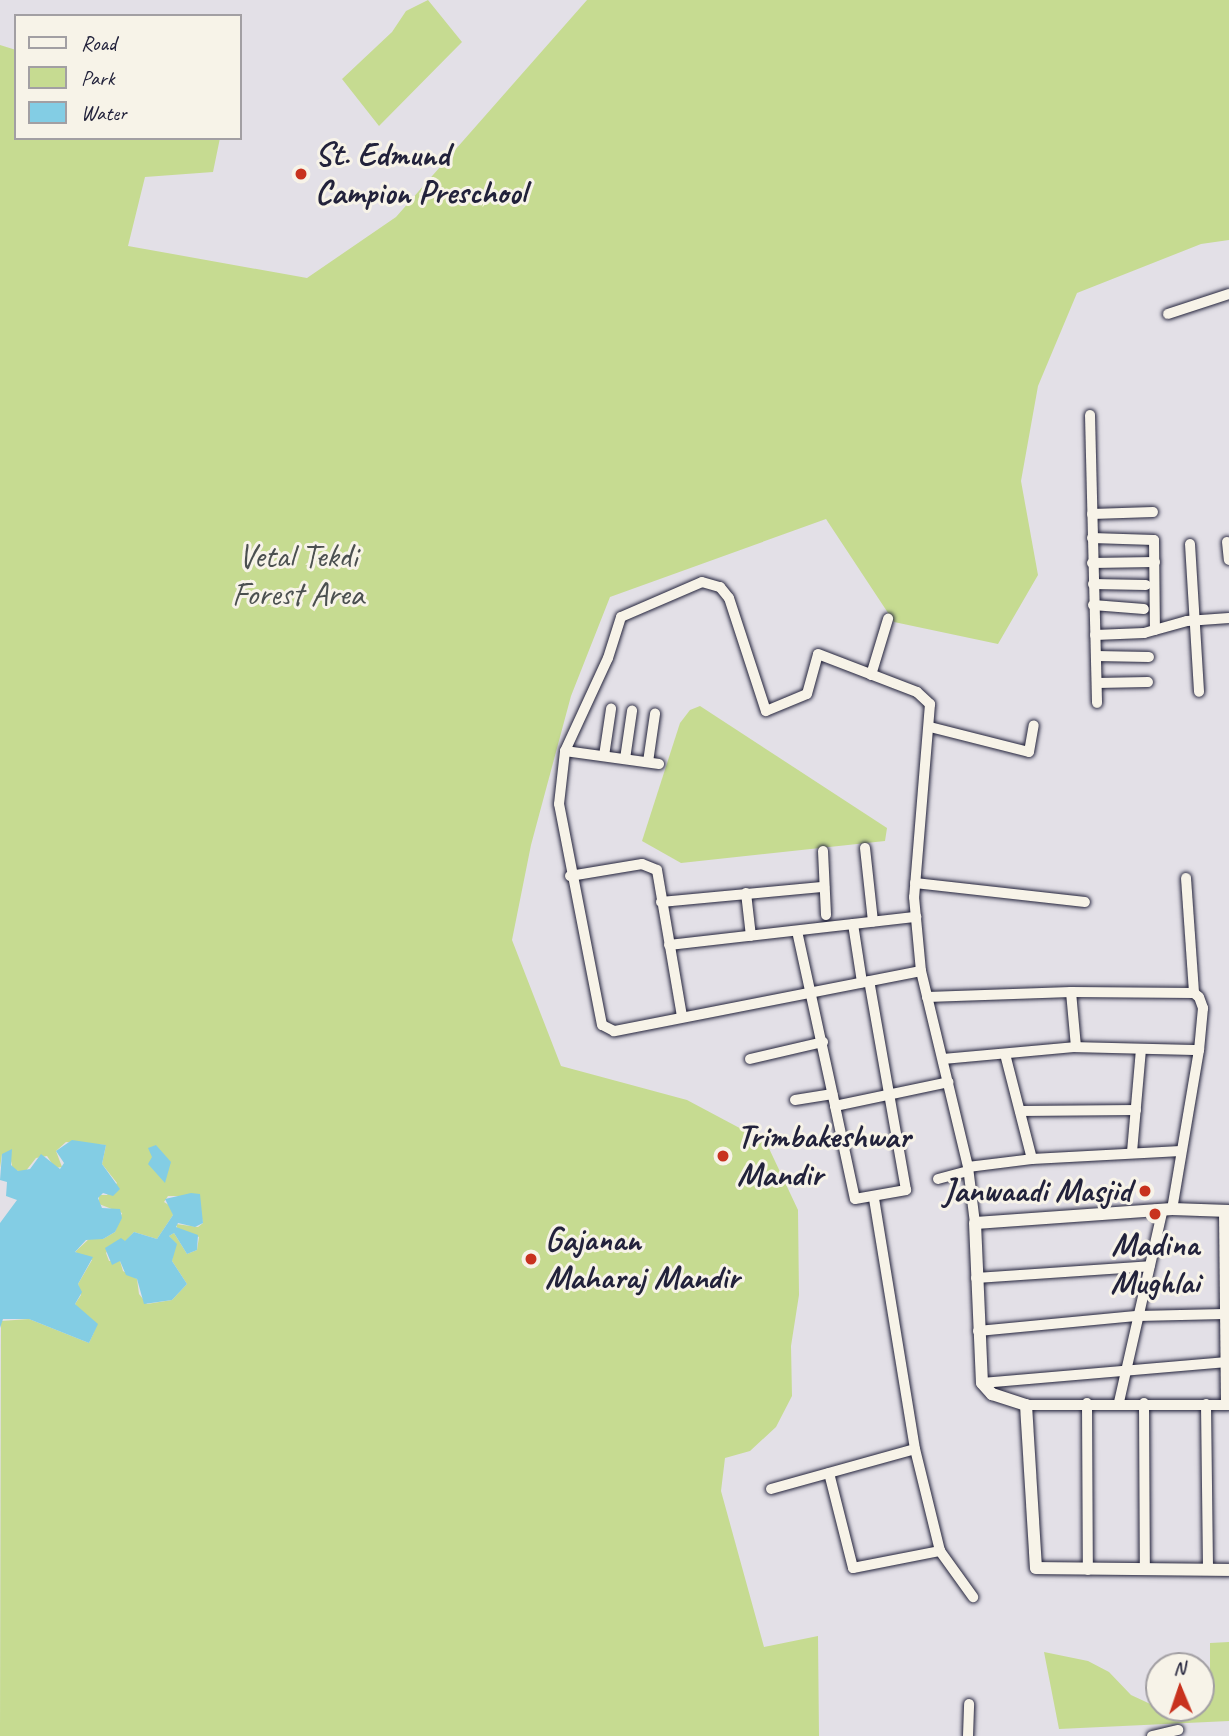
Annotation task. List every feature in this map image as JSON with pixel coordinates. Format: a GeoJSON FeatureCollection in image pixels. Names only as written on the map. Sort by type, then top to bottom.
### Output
{"type":"FeatureCollection","features":[{"type":"Feature","properties":{"kind":"street"},"geometry":{"type":"LineString","coordinates":[[1168,314],[1229,294]]}},
{"type":"Feature","properties":{"kind":"street"},"geometry":{"type":"LineString","coordinates":[[1090,415],[1097,703]]}},
{"type":"Feature","properties":{"kind":"street"},"geometry":{"type":"LineString","coordinates":[[1092,514],[1153,512]]}},
{"type":"Feature","properties":{"kind":"street"},"geometry":{"type":"LineString","coordinates":[[1092,538],[1152,538],[1155,562],[1155,629]]}},
{"type":"Feature","properties":{"kind":"street"},"geometry":{"type":"LineString","coordinates":[[1227,542],[1229,559]]}},
{"type":"Feature","properties":{"kind":"street"},"geometry":{"type":"LineString","coordinates":[[1190,544],[1199,692]]}},
{"type":"Feature","properties":{"kind":"street"},"geometry":{"type":"LineString","coordinates":[[1093,563],[1155,562]]}},
{"type":"Feature","properties":{"kind":"street"},"geometry":{"type":"LineString","coordinates":[[921,971],[614,1031],[602,1025],[570,876],[559,804],[565,751],[590,689],[608,658],[621,617],[702,582],[720,587],[729,598],[766,711],[807,694],[818,654],[922,695],[930,704],[915,883],[916,917],[921,971],[968,1169],[975,1223],[982,1383],[992,1394],[1026,1405],[1119,1402],[1227,1405],[1227,1332],[1224,1314],[1227,1285],[1226,1211],[1168,1209],[975,1223]]}},
{"type":"Feature","properties":{"kind":"street"},"geometry":{"type":"LineString","coordinates":[[1093,584],[1146,584]]}},
{"type":"Feature","properties":{"kind":"street"},"geometry":{"type":"LineString","coordinates":[[1093,605],[1144,609]]}},
{"type":"Feature","properties":{"kind":"street"},"geometry":{"type":"LineString","coordinates":[[1095,635],[1155,629],[1195,620],[1229,618]]}},
{"type":"Feature","properties":{"kind":"street"},"geometry":{"type":"LineString","coordinates":[[872,675],[888,619]]}},
{"type":"Feature","properties":{"kind":"street"},"geometry":{"type":"LineString","coordinates":[[1096,656],[1149,657]]}},
{"type":"Feature","properties":{"kind":"street"},"geometry":{"type":"LineString","coordinates":[[1097,683],[1149,682]]}},
{"type":"Feature","properties":{"kind":"street"},"geometry":{"type":"LineString","coordinates":[[604,756],[611,709]]}},
{"type":"Feature","properties":{"kind":"street"},"geometry":{"type":"LineString","coordinates":[[625,759],[632,711]]}},
{"type":"Feature","properties":{"kind":"street"},"geometry":{"type":"LineString","coordinates":[[565,751],[654,763],[655,714]]}},
{"type":"Feature","properties":{"kind":"street"},"geometry":{"type":"LineString","coordinates":[[930,727],[1029,752],[1034,726]]}},
{"type":"Feature","properties":{"kind":"street"},"geometry":{"type":"LineString","coordinates":[[865,848],[873,922]]}},
{"type":"Feature","properties":{"kind":"street"},"geometry":{"type":"LineString","coordinates":[[823,850],[826,915]]}},
{"type":"Feature","properties":{"kind":"street"},"geometry":{"type":"LineString","coordinates":[[570,876],[651,865],[660,877],[682,1017]]}},
{"type":"Feature","properties":{"kind":"street"},"geometry":{"type":"LineString","coordinates":[[1119,1402],[1150,1266],[1168,1209],[1199,1050],[1203,1008],[1194,993],[1186,878]]}},
{"type":"Feature","properties":{"kind":"street"},"geometry":{"type":"LineString","coordinates":[[915,883],[1085,902]]}},
{"type":"Feature","properties":{"kind":"street"},"geometry":{"type":"LineString","coordinates":[[662,902],[824,887]]}},
{"type":"Feature","properties":{"kind":"street"},"geometry":{"type":"LineString","coordinates":[[746,893],[751,936]]}},
{"type":"Feature","properties":{"kind":"street"},"geometry":{"type":"LineString","coordinates":[[669,945],[916,917]]}},
{"type":"Feature","properties":{"kind":"street"},"geometry":{"type":"LineString","coordinates":[[797,931],[855,1199],[874,1198],[906,1190],[892,1094],[853,924]]}},
{"type":"Feature","properties":{"kind":"street"},"geometry":{"type":"LineString","coordinates":[[927,998],[1071,992],[1194,993]]}},
{"type":"Feature","properties":{"kind":"street"},"geometry":{"type":"LineString","coordinates":[[1071,992],[1076,1047]]}},
{"type":"Feature","properties":{"kind":"street"},"geometry":{"type":"LineString","coordinates":[[750,1059],[823,1042]]}},
{"type":"Feature","properties":{"kind":"street"},"geometry":{"type":"LineString","coordinates":[[943,1059],[1076,1047],[1199,1050]]}},
{"type":"Feature","properties":{"kind":"street"},"geometry":{"type":"LineString","coordinates":[[1132,1152],[1141,1050]]}},
{"type":"Feature","properties":{"kind":"street"},"geometry":{"type":"LineString","coordinates":[[1005,1054],[1032,1159]]}},
{"type":"Feature","properties":{"kind":"street"},"geometry":{"type":"LineString","coordinates":[[835,1106],[949,1082]]}},
{"type":"Feature","properties":{"kind":"street"},"geometry":{"type":"LineString","coordinates":[[795,1100],[833,1094]]}},
{"type":"Feature","properties":{"kind":"street"},"geometry":{"type":"LineString","coordinates":[[1020,1111],[1136,1110]]}},
{"type":"Feature","properties":{"kind":"street"},"geometry":{"type":"LineString","coordinates":[[938,1179],[968,1169],[1032,1159],[1181,1151]]}},
{"type":"Feature","properties":{"kind":"street"},"geometry":{"type":"LineString","coordinates":[[874,1198],[915,1449],[940,1551],[973,1597]]}},
{"type":"Feature","properties":{"kind":"street"},"geometry":{"type":"LineString","coordinates":[[976,1278],[1150,1266]]}},
{"type":"Feature","properties":{"kind":"street"},"geometry":{"type":"LineString","coordinates":[[978,1331],[1138,1316],[1224,1314]]}},
{"type":"Feature","properties":{"kind":"street"},"geometry":{"type":"LineString","coordinates":[[982,1383],[1127,1370],[1227,1368]]}},
{"type":"Feature","properties":{"kind":"street"},"geometry":{"type":"LineString","coordinates":[[1144,1402],[1145,1570]]}},
{"type":"Feature","properties":{"kind":"street"},"geometry":{"type":"LineString","coordinates":[[1087,1403],[1088,1570]]}},
{"type":"Feature","properties":{"kind":"street"},"geometry":{"type":"LineString","coordinates":[[1206,1404],[1208,1570]]}},
{"type":"Feature","properties":{"kind":"street"},"geometry":{"type":"LineString","coordinates":[[1026,1405],[1036,1568],[1229,1570]]}},
{"type":"Feature","properties":{"kind":"street"},"geometry":{"type":"LineString","coordinates":[[771,1489],[915,1449]]}},
{"type":"Feature","properties":{"kind":"street"},"geometry":{"type":"LineString","coordinates":[[829,1473],[853,1568],[940,1551]]}},
{"type":"Feature","properties":{"kind":"street"},"geometry":{"type":"LineString","coordinates":[[968,1736],[969,1704]]}},
{"type":"Feature","properties":{"kind":"street"},"geometry":{"type":"LineString","coordinates":[[1152,1736],[1178,1730]]}},
{"type":"Feature","properties":{"kind":"green space"},"geometry":{"type":"Polygon","coordinates":[[[428,0],[462,42],[379,126],[342,79],[392,32],[406,11],[428,0]]]}},
{"type":"Feature","properties":{"kind":"green space","name":"Vetal Tekdi Forest Area"},"geometry":{"type":"Polygon","coordinates":[[[587,0],[1229,0],[1229,240],[1201,244],[1077,293],[1038,386],[1021,481],[1038,575],[998,644],[894,622],[826,519],[610,597],[571,696],[531,845],[512,940],[561,1066],[687,1100],[766,1142],[798,1210],[799,1295],[791,1346],[792,1396],[776,1427],[750,1451],[725,1458],[721,1491],[764,1647],[818,1636],[819,1736],[0,1736],[1,1321],[29,1319],[89,1343],[94,1332],[75,1304],[81,1295],[78,1284],[92,1260],[75,1252],[90,1238],[103,1239],[115,1232],[122,1213],[99,1204],[99,1195],[107,1195],[117,1183],[102,1164],[106,1145],[66,1142],[56,1151],[62,1167],[55,1168],[47,1156],[36,1158],[25,1172],[13,1170],[11,1161],[2,1154],[0,1168],[0,45],[14,49],[14,140],[220,140],[213,172],[145,177],[128,246],[307,278],[396,217],[587,0]],[[168,1196],[164,1202],[172,1207],[173,1215],[157,1239],[134,1232],[125,1242],[111,1245],[106,1253],[109,1261],[120,1261],[123,1271],[137,1279],[139,1294],[147,1304],[172,1300],[187,1284],[172,1261],[174,1242],[169,1236],[174,1233],[187,1254],[197,1250],[199,1237],[178,1230],[176,1224],[198,1227],[203,1223],[199,1206],[185,1196],[168,1196]]]}},
{"type":"Feature","properties":{"kind":"green space"},"geometry":{"type":"Polygon","coordinates":[[[700,706],[887,828],[885,841],[681,863],[642,841],[680,723],[690,710],[700,706]]]}},
{"type":"Feature","properties":{"kind":"green space"},"geometry":{"type":"Polygon","coordinates":[[[1229,1642],[1229,1721],[1215,1722],[1215,1652],[1210,1652],[1210,1643],[1229,1642]]]}},
{"type":"Feature","properties":{"kind":"green space"},"geometry":{"type":"Polygon","coordinates":[[[1044,1652],[1088,1661],[1109,1672],[1131,1695],[1145,1702],[1145,1722],[1208,1722],[1059,1729],[1044,1652]]]}},
{"type":"Feature","properties":{"kind":"water"},"geometry":{"type":"Polygon","coordinates":[[[72,1140],[106,1145],[102,1164],[120,1189],[113,1196],[103,1193],[98,1198],[102,1208],[120,1209],[122,1218],[115,1232],[103,1239],[86,1240],[75,1252],[93,1257],[78,1284],[82,1292],[75,1304],[98,1324],[89,1343],[29,1319],[3,1319],[0,1328],[0,1223],[17,1200],[6,1196],[7,1182],[0,1180],[2,1154],[12,1149],[11,1165],[18,1171],[30,1169],[41,1154],[60,1169],[64,1163],[56,1151],[72,1140]]]}},
{"type":"Feature","properties":{"kind":"water"},"geometry":{"type":"Polygon","coordinates":[[[156,1145],[171,1162],[165,1183],[148,1164],[152,1157],[148,1148],[156,1145]]]}},
{"type":"Feature","properties":{"kind":"water"},"geometry":{"type":"Polygon","coordinates":[[[191,1193],[200,1194],[203,1223],[195,1227],[178,1223],[176,1227],[198,1235],[197,1250],[187,1254],[174,1233],[169,1236],[177,1244],[172,1261],[187,1284],[172,1300],[144,1304],[137,1279],[126,1275],[120,1261],[112,1265],[105,1248],[121,1238],[125,1241],[134,1232],[157,1239],[173,1215],[165,1199],[191,1193]]]}},
{"type":"Feature","properties":{"kind":"place","name":"St. Edmund Campion Preschool"},"geometry":{"type":"Point","coordinates":[301,174]}},
{"type":"Feature","properties":{"kind":"place","name":"Trimbakeshwar Mandir"},"geometry":{"type":"Point","coordinates":[723,1156]}},
{"type":"Feature","properties":{"kind":"place","name":"Janwaadi Masjid"},"geometry":{"type":"Point","coordinates":[1145,1191]}},
{"type":"Feature","properties":{"kind":"place","name":"Madina Mughlai"},"geometry":{"type":"Point","coordinates":[1155,1214]}},
{"type":"Feature","properties":{"kind":"place","name":"Gajanan Maharaj Mandir"},"geometry":{"type":"Point","coordinates":[531,1259]}}]}
